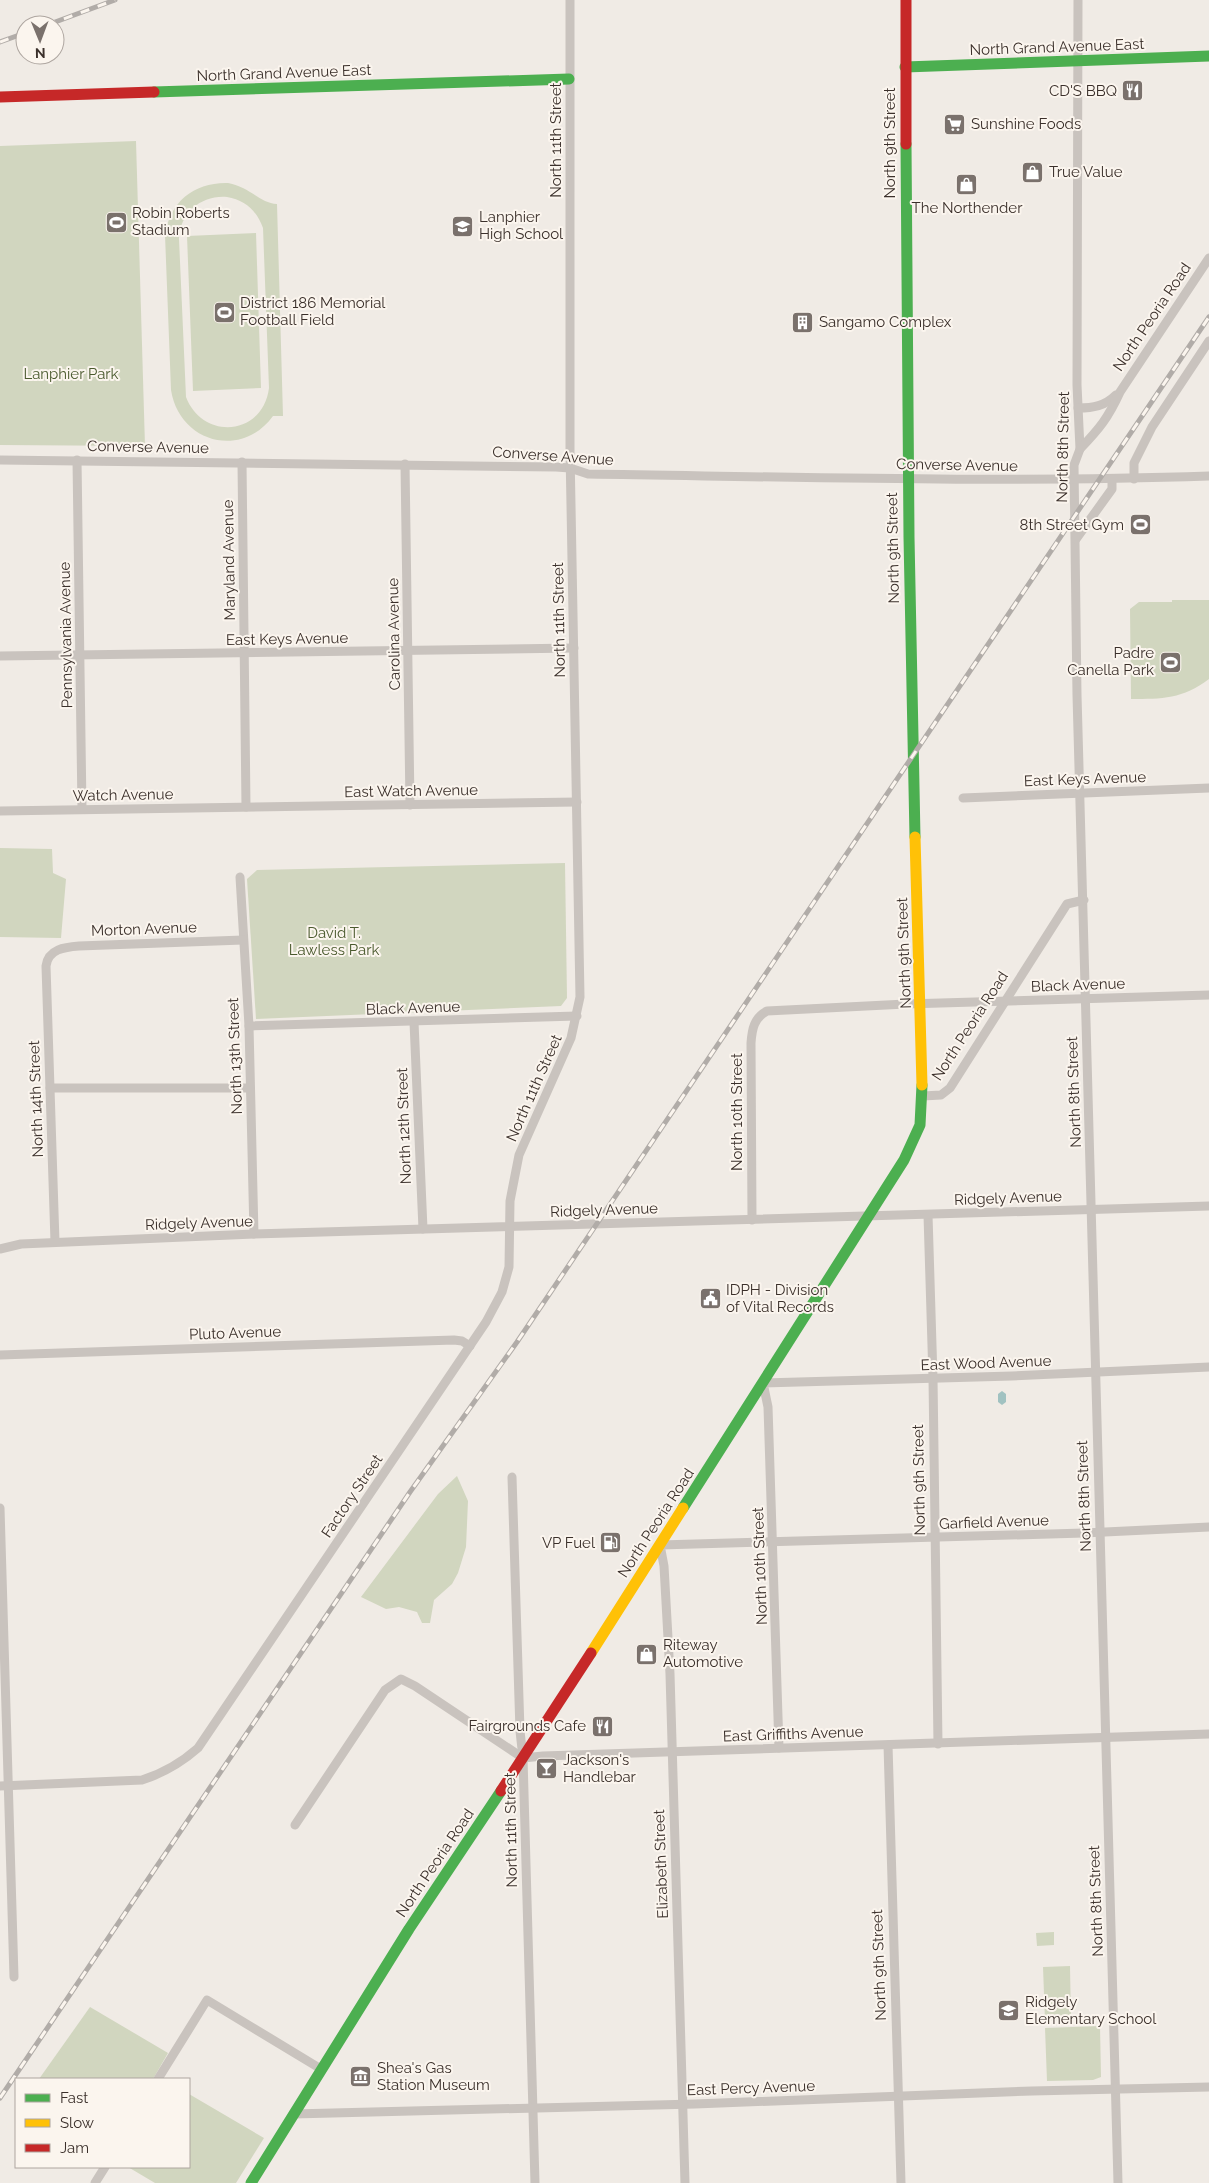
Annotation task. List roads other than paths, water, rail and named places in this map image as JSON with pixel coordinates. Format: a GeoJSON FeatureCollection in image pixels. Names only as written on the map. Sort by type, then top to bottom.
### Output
{"type":"FeatureCollection","features":[{"type":"Feature","properties":{"kind":"main road","name":"North 9th Street"},"geometry":{"type":"LineString","coordinates":[[906,0],[907,478],[923,1096]]}},
{"type":"Feature","properties":{"kind":"main road","name":"North Grand Avenue East"},"geometry":{"type":"LineString","coordinates":[[905,67],[1209,56]]}},
{"type":"Feature","properties":{"kind":"main road","name":"North Grand Avenue East"},"geometry":{"type":"LineString","coordinates":[[0,97],[569,80]]}},
{"type":"Feature","properties":{"kind":"main road","name":"North Peoria Road"},"geometry":{"type":"LineString","coordinates":[[251,2183],[414,1922],[523,1758],[869,1216],[912,1145],[920,1125],[923,1096]]}},
{"type":"Feature","properties":{"kind":"street","name":"North 11th Street"},"geometry":{"type":"LineString","coordinates":[[510,1227],[511,1192],[519,1155],[572,1038],[580,996],[570,468],[570,0]]}},
{"type":"Feature","properties":{"kind":"street","name":"North 8th Street"},"geometry":{"type":"LineString","coordinates":[[1078,0],[1078,408],[1080,448],[1075,458],[1074,480],[1099,1532],[1118,2183]]}},
{"type":"Feature","properties":{"kind":"street","name":"North Peoria Road"},"geometry":{"type":"LineString","coordinates":[[1080,448],[1098,431],[1120,392],[1209,258]]}},
{"type":"Feature","properties":{"kind":"street"},"geometry":{"type":"LineString","coordinates":[[1134,478],[1134,463],[1152,427],[1209,341]]}},
{"type":"Feature","properties":{"kind":"street","name":"North Peoria Road"},"geometry":{"type":"LineString","coordinates":[[1078,408],[1093,408],[1109,402],[1120,392]]}},
{"type":"Feature","properties":{"kind":"street","name":"Converse Avenue"},"geometry":{"type":"LineString","coordinates":[[0,460],[406,464],[570,468],[588,474],[1074,480],[1209,476]]}},
{"type":"Feature","properties":{"kind":"street","name":"Pennsylvania Avenue"},"geometry":{"type":"LineString","coordinates":[[77,460],[82,809]]}},
{"type":"Feature","properties":{"kind":"street","name":"Maryland Avenue"},"geometry":{"type":"LineString","coordinates":[[242,462],[246,807]]}},
{"type":"Feature","properties":{"kind":"street","name":"Carolina Avenue"},"geometry":{"type":"LineString","coordinates":[[406,464],[410,805]]}},
{"type":"Feature","properties":{"kind":"street"},"geometry":{"type":"LineString","coordinates":[[1076,539],[1112,489],[1112,479]]}},
{"type":"Feature","properties":{"kind":"street","name":"East Keys Avenue"},"geometry":{"type":"LineString","coordinates":[[0,656],[407,652],[574,648]]}},
{"type":"Feature","properties":{"kind":"street","name":"East Keys Avenue"},"geometry":{"type":"LineString","coordinates":[[963,798],[1209,788]]}},
{"type":"Feature","properties":{"kind":"street","name":"East Watch Avenue"},"geometry":{"type":"LineString","coordinates":[[246,807],[577,802]]}},
{"type":"Feature","properties":{"kind":"street","name":"Watch Avenue"},"geometry":{"type":"LineString","coordinates":[[0,811],[246,807]]}},
{"type":"Feature","properties":{"kind":"street","name":"North 13th Street"},"geometry":{"type":"LineString","coordinates":[[240,877],[249,1026],[254,1234]]}},
{"type":"Feature","properties":{"kind":"street","name":"North Peoria Road"},"geometry":{"type":"LineString","coordinates":[[923,1096],[941,1095],[950,1088],[1067,904],[1084,900]]}},
{"type":"Feature","properties":{"kind":"street","name":"Morton Avenue"},"geometry":{"type":"LineString","coordinates":[[49,956],[64,947],[243,940]]}},
{"type":"Feature","properties":{"kind":"street","name":"North 14th Street"},"geometry":{"type":"LineString","coordinates":[[49,956],[46,966],[54,1242]]}},
{"type":"Feature","properties":{"kind":"street","name":"Black Avenue"},"geometry":{"type":"LineString","coordinates":[[768,1011],[1209,995]]}},
{"type":"Feature","properties":{"kind":"street","name":"North 10th Street"},"geometry":{"type":"LineString","coordinates":[[752,1220],[751,1043],[754,1025],[761,1015],[768,1011]]}},
{"type":"Feature","properties":{"kind":"street","name":"Black Avenue"},"geometry":{"type":"LineString","coordinates":[[249,1026],[577,1016]]}},
{"type":"Feature","properties":{"kind":"street","name":"North 12th Street"},"geometry":{"type":"LineString","coordinates":[[414,1022],[423,1229]]}},
{"type":"Feature","properties":{"kind":"street"},"geometry":{"type":"LineString","coordinates":[[50,1088],[250,1088]]}},
{"type":"Feature","properties":{"kind":"street","name":"Ridgely Avenue"},"geometry":{"type":"LineString","coordinates":[[0,1249],[21,1244],[54,1242],[254,1234],[1209,1206]]}},
{"type":"Feature","properties":{"kind":"street","name":"North 9th Street"},"geometry":{"type":"LineString","coordinates":[[928,1215],[933,1378],[938,1744]]}},
{"type":"Feature","properties":{"kind":"street","name":"Factory Street"},"geometry":{"type":"LineString","coordinates":[[4,1786],[130,1782],[154,1776],[180,1763],[205,1739],[493,1312],[502,1292],[509,1268],[510,1227]]}},
{"type":"Feature","properties":{"kind":"street","name":"Pluto Avenue"},"geometry":{"type":"LineString","coordinates":[[0,1355],[454,1340],[462,1341],[470,1346]]}},
{"type":"Feature","properties":{"kind":"street","name":"East Wood Avenue"},"geometry":{"type":"LineString","coordinates":[[763,1383],[1209,1367]]}},
{"type":"Feature","properties":{"kind":"street","name":"North 10th Street"},"geometry":{"type":"LineString","coordinates":[[763,1383],[768,1407],[779,1748]]}},
{"type":"Feature","properties":{"kind":"street","name":"North 11th Street"},"geometry":{"type":"LineString","coordinates":[[512,1477],[520,1731],[523,1758],[535,2183]]}},
{"type":"Feature","properties":{"kind":"street"},"geometry":{"type":"LineString","coordinates":[[0,1508],[4,1786],[14,1977]]}},
{"type":"Feature","properties":{"kind":"street","name":"Garfield Avenue"},"geometry":{"type":"LineString","coordinates":[[660,1545],[1209,1527]]}},
{"type":"Feature","properties":{"kind":"street","name":"Elizabeth Street"},"geometry":{"type":"LineString","coordinates":[[660,1545],[664,1572],[670,1674],[685,2183]]}},
{"type":"Feature","properties":{"kind":"street"},"geometry":{"type":"LineString","coordinates":[[295,1825],[385,1690],[400,1679],[415,1686],[523,1758]]}},
{"type":"Feature","properties":{"kind":"street","name":"East Griffiths Avenue"},"geometry":{"type":"LineString","coordinates":[[523,1758],[1209,1734]]}},
{"type":"Feature","properties":{"kind":"street","name":"North 9th Street"},"geometry":{"type":"LineString","coordinates":[[888,1745],[901,2183]]}},
{"type":"Feature","properties":{"kind":"street"},"geometry":{"type":"LineString","coordinates":[[159,2078],[206,2000],[321,2070]]}},
{"type":"Feature","properties":{"kind":"street","name":"East Percy Avenue"},"geometry":{"type":"LineString","coordinates":[[294,2114],[1209,2087]]}},
{"type":"Feature","properties":{"kind":"street"},"geometry":{"type":"LineString","coordinates":[[95,2183],[104,2168]]}},
{"type":"Feature","properties":{"kind":"water"},"geometry":{"type":"Polygon","coordinates":[[[1002,1391],[1006,1394],[1006,1402],[1002,1405],[998,1402],[998,1394],[1002,1391]]]}},
{"type":"Feature","properties":{"kind":"railway"},"geometry":{"type":"LineString","coordinates":[[65,18],[115,0]]}},
{"type":"Feature","properties":{"kind":"railway"},"geometry":{"type":"LineString","coordinates":[[0,42],[15,37]]}},
{"type":"Feature","properties":{"kind":"railway"},"geometry":{"type":"LineString","coordinates":[[0,2098],[410,1492],[517,1342],[1209,317]]}},
{"type":"Feature","properties":{"kind":"place","name":"CD'S BBQ"},"geometry":{"type":"Point","coordinates":[1133,91]}},
{"type":"Feature","properties":{"kind":"place","name":"Sunshine Foods"},"geometry":{"type":"Point","coordinates":[955,124]}},
{"type":"Feature","properties":{"kind":"place","name":"True Value"},"geometry":{"type":"Point","coordinates":[1033,172]}},
{"type":"Feature","properties":{"kind":"place","name":"The Northender"},"geometry":{"type":"Point","coordinates":[967,185]}},
{"type":"Feature","properties":{"kind":"place","name":"Robin Roberts Stadium"},"geometry":{"type":"Point","coordinates":[116,222]}},
{"type":"Feature","properties":{"kind":"place","name":"Lanphier High School"},"geometry":{"type":"Point","coordinates":[463,226]}},
{"type":"Feature","properties":{"kind":"place","name":"District 186 Memorial Football Field"},"geometry":{"type":"Point","coordinates":[224,312]}},
{"type":"Feature","properties":{"kind":"place","name":"Sangamo Complex"},"geometry":{"type":"Point","coordinates":[803,322]}},
{"type":"Feature","properties":{"kind":"place","name":"8th Street Gym"},"geometry":{"type":"Point","coordinates":[1140,525]}},
{"type":"Feature","properties":{"kind":"place","name":"Padre Canella Park"},"geometry":{"type":"Point","coordinates":[1170,662]}},
{"type":"Feature","properties":{"kind":"place","name":"IDPH - Division of Vital Records"},"geometry":{"type":"Point","coordinates":[710,1299]}},
{"type":"Feature","properties":{"kind":"place","name":"VP Fuel"},"geometry":{"type":"Point","coordinates":[611,1543]}},
{"type":"Feature","properties":{"kind":"place","name":"Riteway Automotive"},"geometry":{"type":"Point","coordinates":[647,1654]}},
{"type":"Feature","properties":{"kind":"place","name":"Fairgrounds Cafe"},"geometry":{"type":"Point","coordinates":[602,1726]}},
{"type":"Feature","properties":{"kind":"place","name":"Jackson's Handlebar"},"geometry":{"type":"Point","coordinates":[547,1769]}},
{"type":"Feature","properties":{"kind":"place","name":"Ridgely Elementary School"},"geometry":{"type":"Point","coordinates":[1009,2011]}},
{"type":"Feature","properties":{"kind":"place","name":"Shea's Gas Station Museum"},"geometry":{"type":"Point","coordinates":[361,2077]}},
{"type":"Feature","properties":{"kind":"park label","name":"Lanphier Park"},"geometry":{"type":"Point","coordinates":[71,374]}},
{"type":"Feature","properties":{"kind":"park label","name":"David T. Lawless Park"},"geometry":{"type":"Point","coordinates":[334,942]}}]}
